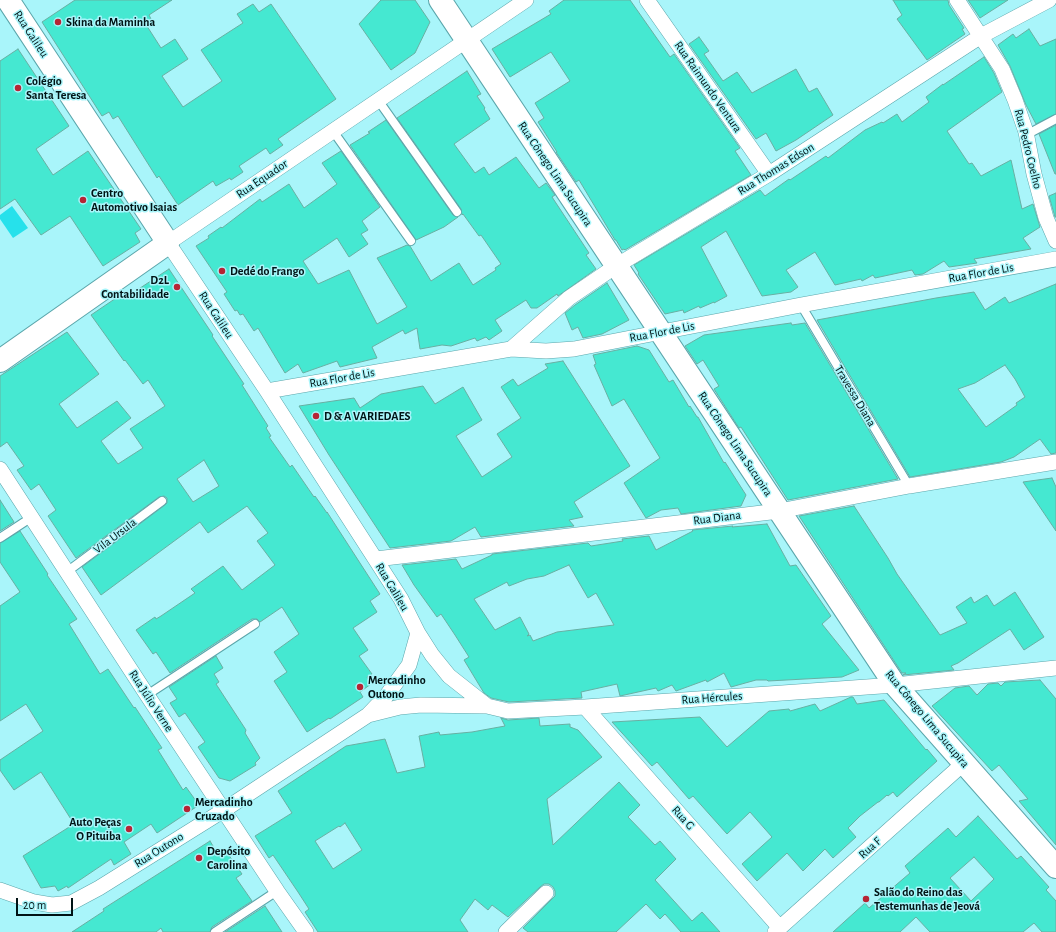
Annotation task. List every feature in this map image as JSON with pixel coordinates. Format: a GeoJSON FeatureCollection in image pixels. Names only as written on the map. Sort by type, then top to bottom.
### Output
{"type":"FeatureCollection","features":[{"type":"Feature","properties":{"kind":"street","name":"Rua Cônego Lima Sucupira"},"geometry":{"type":"LineString","coordinates":[[440,0],[895,685],[1056,867]]}},
{"type":"Feature","properties":{"kind":"street","name":"Rua Equador"},"geometry":{"type":"LineString","coordinates":[[0,361],[168,243],[526,0]]}},
{"type":"Feature","properties":{"kind":"street","name":"Rua Raimundo Ventura"},"geometry":{"type":"LineString","coordinates":[[647,0],[769,174]]}},
{"type":"Feature","properties":{"kind":"street","name":"Rua Pedro Coelho"},"geometry":{"type":"LineString","coordinates":[[956,0],[1002,69],[1015,100],[1026,135],[1034,174],[1046,218],[1056,240]]}},
{"type":"Feature","properties":{"kind":"street","name":"Rua Thomas Edson"},"geometry":{"type":"LineString","coordinates":[[511,349],[569,298],[616,266],[769,174],[981,36],[1049,0]]}},
{"type":"Feature","properties":{"kind":"street","name":"Rua Galileu"},"geometry":{"type":"LineString","coordinates":[[10,5],[267,391],[376,559],[401,599],[418,633],[432,656],[449,676],[487,706]]}},
{"type":"Feature","properties":{"kind":"street","name":"Rua Flor de Lis"},"geometry":{"type":"LineString","coordinates":[[267,391],[511,349],[546,351],[574,349],[801,305],[1056,259]]}},
{"type":"Feature","properties":{"kind":"street","name":"Rua Diana"},"geometry":{"type":"LineString","coordinates":[[376,559],[779,511],[909,486],[1056,462]]}},
{"type":"Feature","properties":{"kind":"street","name":"Rua Júlio Verne"},"geometry":{"type":"LineString","coordinates":[[0,469],[277,892],[306,932]]}},
{"type":"Feature","properties":{"kind":"street"},"geometry":{"type":"LineString","coordinates":[[368,715],[387,695],[409,664],[418,633]]}},
{"type":"Feature","properties":{"kind":"street","name":"Rua Hércules"},"geometry":{"type":"LineString","coordinates":[[368,715],[407,706],[441,704],[487,706],[508,711],[585,707],[895,685],[1056,668]]}},
{"type":"Feature","properties":{"kind":"street","name":"Rua G"},"geometry":{"type":"LineString","coordinates":[[585,707],[778,930]]}},
{"type":"Feature","properties":{"kind":"street","name":"Rua Outono"},"geometry":{"type":"LineString","coordinates":[[0,890],[34,902],[52,905],[71,903],[99,888],[224,810],[368,715]]}},
{"type":"Feature","properties":{"kind":"street","name":"Rua F"},"geometry":{"type":"LineString","coordinates":[[778,930],[964,763]]}},
{"type":"Feature","properties":{"kind":"street"},"geometry":{"type":"LineString","coordinates":[[506,932],[546,893]]}},
{"type":"Feature","properties":{"kind":"lane"},"geometry":{"type":"LineString","coordinates":[[378,100],[457,212]]}},
{"type":"Feature","properties":{"kind":"lane"},"geometry":{"type":"LineString","coordinates":[[1026,135],[1056,119]]}},
{"type":"Feature","properties":{"kind":"lane"},"geometry":{"type":"LineString","coordinates":[[332,131],[411,241]]}},
{"type":"Feature","properties":{"kind":"lane","name":"Travessa Diana"},"geometry":{"type":"LineString","coordinates":[[801,305],[909,486]]}},
{"type":"Feature","properties":{"kind":"lane","name":"Vila Ursula"},"geometry":{"type":"LineString","coordinates":[[68,572],[162,501]]}},
{"type":"Feature","properties":{"kind":"lane"},"geometry":{"type":"LineString","coordinates":[[0,538],[32,517]]}},
{"type":"Feature","properties":{"kind":"lane"},"geometry":{"type":"LineString","coordinates":[[147,695],[255,624]]}},
{"type":"Feature","properties":{"kind":"lane"},"geometry":{"type":"LineString","coordinates":[[215,932],[277,892]]}},
{"type":"Feature","properties":{"kind":"water"},"geometry":{"type":"Polygon","coordinates":[[[12,206],[28,228],[13,238],[0,219],[0,215],[12,206]]]}},
{"type":"Feature","properties":{"kind":"building"},"geometry":{"type":"Polygon","coordinates":[[[75,0],[172,0],[149,15],[151,19],[145,23],[161,48],[175,39],[188,59],[162,76],[183,107],[222,81],[201,50],[243,23],[237,14],[253,4],[259,12],[271,4],[336,99],[278,139],[283,145],[270,154],[266,148],[239,166],[243,172],[231,180],[230,178],[216,186],[213,181],[178,205],[159,176],[157,178],[118,116],[113,119],[109,112],[102,116],[42,22],[75,0]]]}},
{"type":"Feature","properties":{"kind":"building"},"geometry":{"type":"Polygon","coordinates":[[[381,0],[415,0],[430,22],[415,53],[391,70],[359,24],[381,0]]]}},
{"type":"Feature","properties":{"kind":"building"},"geometry":{"type":"Polygon","coordinates":[[[564,0],[630,0],[670,57],[674,54],[740,148],[735,151],[751,175],[625,250],[622,250],[615,240],[579,180],[576,182],[538,122],[544,118],[535,103],[570,81],[551,52],[510,77],[492,49],[551,14],[549,11],[564,0]]]}},
{"type":"Feature","properties":{"kind":"building"},"geometry":{"type":"Polygon","coordinates":[[[893,0],[948,0],[949,5],[964,28],[962,29],[965,34],[927,60],[897,19],[902,15],[893,0]]]}},
{"type":"Feature","properties":{"kind":"building"},"geometry":{"type":"Polygon","coordinates":[[[968,0],[1008,0],[980,18],[968,0]]]}},
{"type":"Feature","properties":{"kind":"building"},"geometry":{"type":"Polygon","coordinates":[[[1029,29],[1040,46],[1056,39],[1056,114],[1036,124],[1026,105],[1010,66],[998,45],[1013,34],[1016,38],[1029,29]]]}},
{"type":"Feature","properties":{"kind":"building"},"geometry":{"type":"Polygon","coordinates":[[[699,37],[709,51],[704,54],[723,81],[737,72],[752,93],[796,69],[809,92],[817,88],[833,115],[796,140],[776,151],[766,133],[756,139],[689,44],[699,37]]]}},
{"type":"Feature","properties":{"kind":"building"},"geometry":{"type":"Polygon","coordinates":[[[18,49],[69,126],[36,149],[53,175],[88,151],[141,229],[135,233],[140,242],[103,266],[70,216],[41,235],[15,199],[0,209],[0,61],[18,49]]]}},
{"type":"Feature","properties":{"kind":"building"},"geometry":{"type":"Polygon","coordinates":[[[984,57],[994,73],[1002,92],[947,131],[969,164],[972,163],[981,176],[1011,160],[1022,209],[1033,204],[1040,227],[1023,238],[1031,249],[974,259],[977,263],[949,267],[944,261],[923,274],[915,275],[912,270],[875,278],[873,275],[862,281],[861,279],[835,285],[815,252],[786,270],[798,287],[791,292],[762,296],[726,231],[701,247],[727,296],[714,303],[700,308],[699,306],[684,313],[683,310],[665,314],[638,274],[639,273],[634,265],[760,190],[765,196],[826,156],[828,158],[865,130],[882,122],[883,123],[897,114],[902,122],[929,102],[926,97],[984,57]]]}},
{"type":"Feature","properties":{"kind":"building"},"geometry":{"type":"Polygon","coordinates":[[[467,71],[481,94],[477,96],[490,119],[454,144],[475,173],[484,167],[489,175],[516,157],[539,188],[546,183],[555,195],[552,197],[589,253],[586,255],[596,269],[558,296],[557,294],[537,308],[531,308],[526,300],[495,320],[502,331],[489,340],[486,337],[477,341],[475,338],[451,346],[442,345],[420,349],[417,328],[405,334],[403,330],[372,347],[377,358],[340,367],[337,361],[303,373],[298,364],[285,373],[258,328],[254,331],[243,314],[240,315],[237,310],[235,311],[224,294],[227,292],[196,246],[209,238],[208,236],[221,227],[222,228],[260,199],[262,202],[289,184],[304,208],[337,184],[322,163],[341,151],[380,207],[362,221],[368,230],[361,234],[368,244],[349,257],[337,238],[303,261],[318,284],[349,270],[377,324],[407,307],[377,258],[407,245],[410,246],[431,281],[459,263],[473,285],[496,270],[495,268],[501,264],[481,235],[479,236],[463,214],[462,215],[461,209],[397,118],[467,71]]]}},
{"type":"Feature","properties":{"kind":"building"},"geometry":{"type":"Polygon","coordinates":[[[386,120],[453,215],[458,217],[444,227],[416,240],[350,145],[370,133],[368,132],[386,120]]]}},
{"type":"Feature","properties":{"kind":"building"},"geometry":{"type":"Polygon","coordinates":[[[1056,125],[1056,174],[1055,174],[1039,134],[1056,125]]]}},
{"type":"Feature","properties":{"kind":"building"},"geometry":{"type":"Polygon","coordinates":[[[1056,193],[1056,217],[1055,217],[1049,196],[1056,193]]]}},
{"type":"Feature","properties":{"kind":"building"},"geometry":{"type":"Polygon","coordinates":[[[169,269],[244,384],[242,385],[268,426],[266,428],[271,436],[269,437],[290,467],[292,465],[314,497],[315,496],[327,512],[380,594],[370,601],[377,612],[353,628],[368,650],[359,656],[372,674],[367,677],[371,684],[360,692],[363,697],[307,732],[274,681],[287,672],[274,652],[299,634],[282,607],[260,622],[257,619],[252,619],[170,673],[156,652],[153,654],[136,630],[155,617],[156,619],[161,616],[195,593],[191,589],[223,566],[242,590],[275,565],[257,541],[268,533],[247,506],[208,533],[200,522],[101,595],[82,567],[165,505],[167,503],[167,498],[164,496],[159,497],[76,558],[48,516],[56,510],[39,484],[31,490],[17,470],[24,466],[7,442],[0,447],[0,376],[67,332],[99,374],[59,404],[77,428],[117,401],[131,418],[101,441],[118,464],[143,448],[130,429],[165,406],[148,380],[143,384],[125,360],[124,361],[91,315],[122,294],[125,298],[169,269]],[[204,460],[177,479],[193,502],[219,486],[204,460]]]}},
{"type":"Feature","properties":{"kind":"building"},"geometry":{"type":"Polygon","coordinates":[[[607,283],[629,320],[602,334],[583,338],[578,327],[572,330],[565,313],[607,283]]]}},
{"type":"Feature","properties":{"kind":"building"},"geometry":{"type":"Polygon","coordinates":[[[1056,284],[1056,453],[1051,454],[1040,439],[1014,457],[1001,462],[910,477],[817,320],[974,292],[985,310],[1005,297],[1009,303],[1056,284]],[[1005,365],[975,383],[958,389],[986,427],[1017,405],[1016,403],[1025,397],[1005,365]]]}},
{"type":"Feature","properties":{"kind":"building"},"geometry":{"type":"Polygon","coordinates":[[[791,323],[792,325],[805,323],[898,479],[788,500],[741,427],[739,428],[714,389],[719,386],[703,360],[697,364],[685,346],[704,335],[791,323]]]}},
{"type":"Feature","properties":{"kind":"building"},"geometry":{"type":"Polygon","coordinates":[[[637,346],[649,350],[669,382],[673,380],[689,407],[690,406],[698,417],[724,463],[725,462],[746,495],[741,506],[681,514],[678,508],[661,510],[646,518],[624,483],[660,458],[624,399],[612,406],[594,365],[596,364],[593,355],[637,346]]]}},
{"type":"Feature","properties":{"kind":"building"},"geometry":{"type":"Polygon","coordinates":[[[563,361],[630,466],[574,502],[583,517],[569,520],[574,526],[481,537],[475,527],[451,541],[390,548],[299,406],[354,398],[360,408],[381,394],[423,386],[435,404],[463,387],[482,420],[456,436],[482,477],[512,457],[497,434],[521,418],[501,387],[513,379],[518,386],[548,368],[545,364],[563,361]]]}},
{"type":"Feature","properties":{"kind":"building"},"geometry":{"type":"Polygon","coordinates":[[[1052,478],[1056,487],[1056,531],[1023,482],[1052,478]]]}},
{"type":"Feature","properties":{"kind":"building"},"geometry":{"type":"Polygon","coordinates":[[[0,500],[14,522],[0,531],[0,500]]]}},
{"type":"Feature","properties":{"kind":"building"},"geometry":{"type":"Polygon","coordinates":[[[854,506],[897,574],[940,635],[967,623],[956,607],[971,597],[974,603],[987,595],[994,606],[1015,592],[1044,637],[1024,650],[1010,629],[951,666],[954,670],[903,675],[906,673],[902,673],[799,516],[854,506]]]}},
{"type":"Feature","properties":{"kind":"building"},"geometry":{"type":"Polygon","coordinates":[[[767,524],[790,566],[796,565],[831,616],[822,624],[859,670],[842,677],[768,681],[756,680],[731,687],[724,673],[707,682],[706,680],[676,691],[672,685],[658,691],[656,688],[620,696],[617,684],[581,692],[582,698],[509,702],[491,698],[484,693],[464,660],[469,657],[441,614],[437,617],[414,585],[402,565],[456,559],[462,569],[492,554],[588,543],[591,546],[623,541],[622,539],[649,536],[656,550],[693,531],[692,530],[733,526],[732,527],[767,524]],[[569,565],[544,576],[527,579],[509,586],[507,582],[474,599],[495,630],[520,617],[529,634],[527,636],[530,635],[533,641],[557,632],[614,625],[596,593],[588,598],[569,565]]]}},
{"type":"Feature","properties":{"kind":"building"},"geometry":{"type":"Polygon","coordinates":[[[20,531],[48,574],[47,575],[77,619],[69,624],[100,674],[108,669],[162,748],[158,750],[183,790],[186,787],[199,805],[157,833],[151,824],[124,842],[131,854],[114,865],[111,859],[68,888],[67,886],[58,891],[55,886],[41,888],[23,856],[74,824],[41,772],[14,790],[0,770],[0,760],[43,731],[26,704],[0,721],[0,606],[20,592],[0,562],[0,543],[20,531]]]}},
{"type":"Feature","properties":{"kind":"building"},"geometry":{"type":"Polygon","coordinates":[[[216,656],[223,668],[214,674],[219,682],[216,684],[246,730],[245,733],[260,758],[255,763],[256,765],[230,781],[219,778],[198,747],[205,742],[185,713],[179,717],[170,703],[177,699],[169,687],[216,656]]]}},
{"type":"Feature","properties":{"kind":"building"},"geometry":{"type":"Polygon","coordinates":[[[1040,680],[1056,699],[1056,845],[1019,801],[1028,799],[999,765],[992,771],[932,706],[955,688],[969,686],[977,695],[988,684],[998,683],[1001,686],[1005,682],[1040,680]]]}},
{"type":"Feature","properties":{"kind":"building"},"geometry":{"type":"Polygon","coordinates":[[[853,697],[857,704],[884,700],[937,761],[897,797],[893,792],[888,796],[887,795],[860,816],[848,828],[856,837],[833,858],[825,849],[803,871],[787,853],[757,881],[742,864],[772,837],[750,812],[727,834],[693,796],[689,799],[657,762],[652,766],[612,722],[700,717],[727,747],[769,711],[789,709],[790,711],[815,704],[820,711],[853,697]]]}},
{"type":"Feature","properties":{"kind":"building"},"geometry":{"type":"Polygon","coordinates":[[[501,718],[508,720],[539,718],[540,726],[570,724],[570,727],[578,730],[602,757],[547,799],[553,845],[619,782],[640,805],[628,817],[655,845],[660,841],[676,859],[655,880],[692,921],[702,912],[720,932],[681,932],[665,914],[660,919],[646,904],[616,932],[528,932],[523,928],[555,896],[553,887],[549,884],[544,884],[508,917],[492,905],[488,910],[475,899],[460,920],[468,932],[318,932],[305,912],[309,909],[298,892],[273,855],[269,858],[255,836],[292,813],[278,791],[346,746],[385,739],[397,773],[425,767],[419,736],[439,732],[440,735],[472,732],[505,726],[501,718]],[[345,823],[315,841],[333,869],[362,850],[345,823]]]}},
{"type":"Feature","properties":{"kind":"building"},"geometry":{"type":"Polygon","coordinates":[[[978,816],[1017,859],[1021,856],[1049,887],[1046,890],[1056,901],[1056,932],[1042,932],[1034,923],[1023,932],[930,932],[916,917],[900,932],[833,932],[865,903],[869,908],[910,873],[905,866],[948,828],[956,837],[978,816]],[[974,857],[950,878],[971,901],[994,879],[974,857]]]}},
{"type":"Feature","properties":{"kind":"building"},"geometry":{"type":"Polygon","coordinates":[[[210,841],[219,856],[226,851],[242,874],[236,878],[252,901],[212,927],[210,932],[163,932],[161,928],[156,932],[72,932],[104,911],[103,909],[210,841]]]}},
{"type":"Feature","properties":{"kind":"building"},"geometry":{"type":"Polygon","coordinates":[[[265,906],[282,932],[225,932],[265,906]]]}},
{"type":"Feature","properties":{"kind":"place","name":"Skina da Maminha"},"geometry":{"type":"Point","coordinates":[58,22]}},
{"type":"Feature","properties":{"kind":"place","name":"Colégio Santa Teresa"},"geometry":{"type":"Point","coordinates":[18,88]}},
{"type":"Feature","properties":{"kind":"place","name":"Centro Automotivo Isaias"},"geometry":{"type":"Point","coordinates":[83,200]}},
{"type":"Feature","properties":{"kind":"place","name":"Dedé do Frango"},"geometry":{"type":"Point","coordinates":[222,271]}},
{"type":"Feature","properties":{"kind":"place","name":"D2L Contabilidade"},"geometry":{"type":"Point","coordinates":[177,287]}},
{"type":"Feature","properties":{"kind":"place","name":"D & A VARIEDAES"},"geometry":{"type":"Point","coordinates":[316,416]}},
{"type":"Feature","properties":{"kind":"place","name":"Mercadinho Outono"},"geometry":{"type":"Point","coordinates":[360,687]}},
{"type":"Feature","properties":{"kind":"place","name":"Mercadinho Cruzado"},"geometry":{"type":"Point","coordinates":[187,809]}},
{"type":"Feature","properties":{"kind":"place","name":"Auto Peças O Pituiba"},"geometry":{"type":"Point","coordinates":[129,829]}},
{"type":"Feature","properties":{"kind":"place","name":"Depósito Carolina"},"geometry":{"type":"Point","coordinates":[199,858]}},
{"type":"Feature","properties":{"kind":"place","name":"Salão do Reino das Testemunhas de Jeová"},"geometry":{"type":"Point","coordinates":[866,899]}}]}
